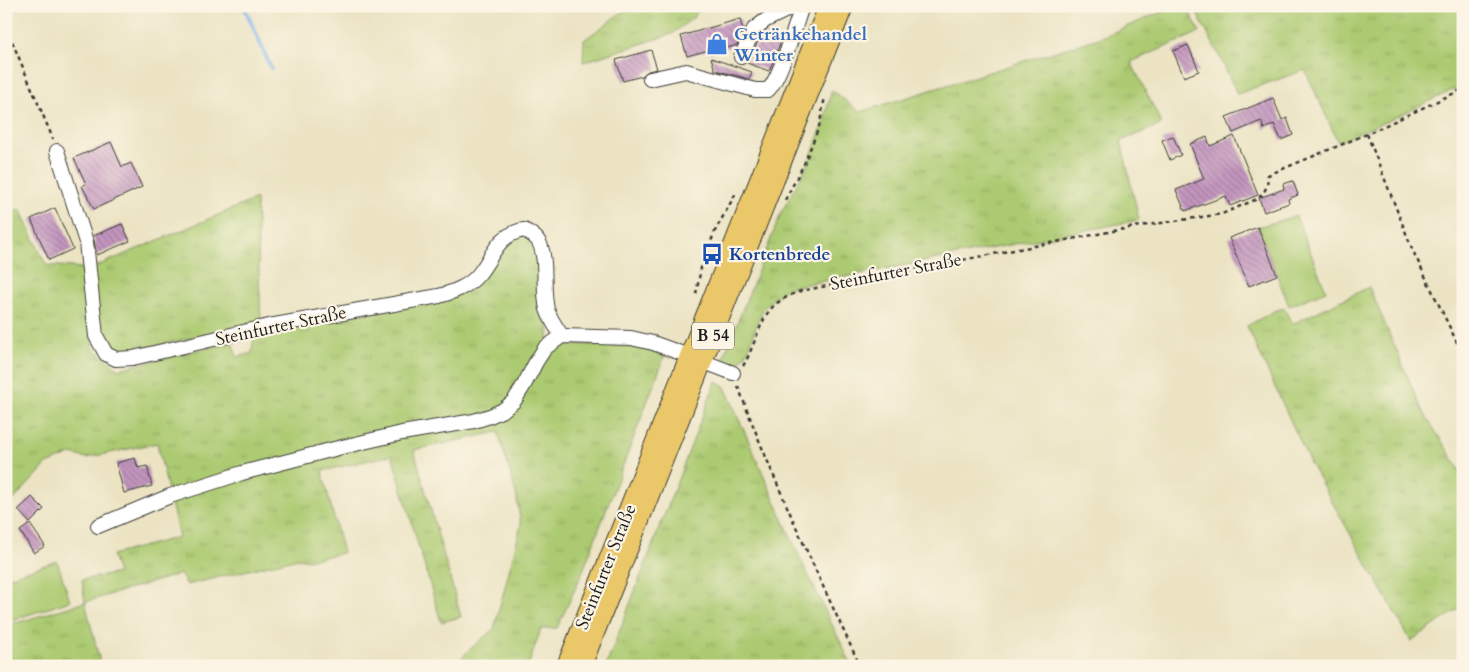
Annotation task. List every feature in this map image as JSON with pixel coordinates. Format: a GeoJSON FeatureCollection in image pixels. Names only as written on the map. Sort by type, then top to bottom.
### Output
{"type":"FeatureCollection","features":[{"type":"Feature","properties":{"kind":"main road","name":"Steinfurter Straße"},"geometry":{"type":"LineString","coordinates":[[582,666],[790,102],[828,6]]}},
{"type":"Feature","properties":{"kind":"main road","name":"Steinfurter Straße"},"geometry":{"type":"LineString","coordinates":[[566,666],[844,6]]}},
{"type":"Feature","properties":{"kind":"lane"},"geometry":{"type":"LineString","coordinates":[[741,57],[754,29],[766,20],[795,6]]}},
{"type":"Feature","properties":{"kind":"lane"},"geometry":{"type":"LineString","coordinates":[[768,90],[773,84],[802,6]]}},
{"type":"Feature","properties":{"kind":"lane"},"geometry":{"type":"LineString","coordinates":[[650,79],[686,71],[755,90],[768,90]]}},
{"type":"Feature","properties":{"kind":"lane"},"geometry":{"type":"LineString","coordinates":[[768,90],[772,96],[790,102]]}},
{"type":"Feature","properties":{"kind":"lane","name":"Steinfurter Straße"},"geometry":{"type":"LineString","coordinates":[[58,151],[86,242],[96,336],[106,354],[116,359],[133,358],[269,326],[439,296],[457,291],[477,277],[499,243],[506,236],[524,230],[533,235],[539,242],[543,254],[547,308],[562,336]]}},
{"type":"Feature","properties":{"kind":"lane"},"geometry":{"type":"LineString","coordinates":[[98,526],[170,496],[242,473],[402,433],[474,421],[490,416],[503,410],[514,400],[545,348],[562,336],[631,338],[653,343],[733,373]]}},
{"type":"Feature","properties":{"kind":"path"},"geometry":{"type":"LineString","coordinates":[[6,27],[58,151]]}},
{"type":"Feature","properties":{"kind":"path"},"geometry":{"type":"LineString","coordinates":[[1463,90],[1367,134],[1412,251],[1463,355]]}},
{"type":"Feature","properties":{"kind":"path","name":"Steinfurter Straße"},"geometry":{"type":"LineString","coordinates":[[733,373],[744,364],[770,308],[785,297],[801,290],[1134,227],[1222,214],[1263,194],[1267,186],[1268,175],[1367,134]]}},
{"type":"Feature","properties":{"kind":"path"},"geometry":{"type":"LineString","coordinates":[[733,373],[758,440],[783,498],[860,666]]}},
{"type":"Feature","properties":{"kind":"green space"},"geometry":{"type":"Polygon","coordinates":[[[631,6],[701,6],[694,17],[672,34],[583,62],[584,40],[631,6]]]}},
{"type":"Feature","properties":{"kind":"green space"},"geometry":{"type":"Polygon","coordinates":[[[1176,6],[1186,6],[1200,32],[1131,62],[1162,124],[1121,141],[1139,220],[787,288],[768,303],[761,313],[749,348],[739,362],[731,366],[722,361],[782,211],[807,166],[821,130],[832,90],[860,112],[1099,38],[1176,6]]]}},
{"type":"Feature","properties":{"kind":"green space"},"geometry":{"type":"Polygon","coordinates":[[[1193,6],[1463,6],[1463,85],[1338,142],[1305,70],[1237,94],[1193,6]]]}},
{"type":"Feature","properties":{"kind":"green space"},"geometry":{"type":"Polygon","coordinates":[[[256,199],[261,323],[118,354],[108,351],[100,338],[92,268],[256,199]]]}},
{"type":"Feature","properties":{"kind":"green space"},"geometry":{"type":"Polygon","coordinates":[[[20,209],[46,265],[83,268],[93,348],[119,369],[232,342],[237,357],[252,353],[254,336],[458,293],[507,239],[523,234],[535,243],[549,328],[548,339],[537,369],[557,348],[575,344],[638,347],[665,355],[581,576],[557,628],[541,629],[528,666],[455,666],[468,651],[494,629],[521,525],[516,493],[498,432],[414,450],[461,617],[441,622],[392,455],[322,471],[343,553],[308,560],[298,558],[187,585],[180,574],[85,602],[82,580],[118,573],[112,555],[179,537],[157,443],[86,458],[71,454],[47,464],[6,508],[6,215],[20,209]]]}},
{"type":"Feature","properties":{"kind":"green space"},"geometry":{"type":"Polygon","coordinates":[[[1296,216],[1326,291],[1289,306],[1258,227],[1296,216]]]}},
{"type":"Feature","properties":{"kind":"green space"},"geometry":{"type":"Polygon","coordinates":[[[1369,287],[1422,410],[1463,475],[1463,606],[1411,641],[1310,463],[1247,326],[1274,311],[1284,308],[1292,324],[1369,287]]]}},
{"type":"Feature","properties":{"kind":"green space"},"geometry":{"type":"Polygon","coordinates":[[[716,381],[725,387],[800,558],[852,666],[606,666],[716,381]]]}},
{"type":"Feature","properties":{"kind":"green space"},"geometry":{"type":"Polygon","coordinates":[[[57,561],[70,601],[6,622],[6,578],[57,561]]]}},
{"type":"Feature","properties":{"kind":"green space"},"geometry":{"type":"Polygon","coordinates":[[[85,602],[101,666],[6,666],[6,626],[85,602]]]}},
{"type":"Feature","properties":{"kind":"building"},"geometry":{"type":"Polygon","coordinates":[[[740,19],[743,31],[737,45],[710,53],[709,50],[687,56],[681,36],[740,19]]]}},
{"type":"Feature","properties":{"kind":"building"},"geometry":{"type":"Polygon","coordinates":[[[762,34],[781,41],[769,71],[747,63],[762,34]]]}},
{"type":"Feature","properties":{"kind":"building"},"geometry":{"type":"Polygon","coordinates":[[[1188,45],[1199,71],[1184,77],[1173,51],[1188,45]]]}},
{"type":"Feature","properties":{"kind":"building"},"geometry":{"type":"Polygon","coordinates":[[[651,50],[657,69],[648,71],[642,76],[623,81],[616,60],[651,50]]]}},
{"type":"Feature","properties":{"kind":"building"},"geometry":{"type":"Polygon","coordinates":[[[711,58],[752,72],[749,79],[715,70],[711,58]]]}},
{"type":"Feature","properties":{"kind":"building"},"geometry":{"type":"Polygon","coordinates":[[[1273,98],[1282,120],[1287,118],[1293,135],[1281,140],[1274,124],[1264,129],[1261,121],[1233,133],[1226,117],[1273,98]]]}},
{"type":"Feature","properties":{"kind":"building"},"geometry":{"type":"Polygon","coordinates":[[[1173,136],[1181,155],[1170,160],[1162,140],[1173,136]]]}},
{"type":"Feature","properties":{"kind":"building"},"geometry":{"type":"Polygon","coordinates":[[[1234,136],[1258,195],[1230,206],[1226,196],[1185,211],[1176,190],[1204,179],[1190,144],[1207,137],[1210,146],[1234,136]]]}},
{"type":"Feature","properties":{"kind":"building"},"geometry":{"type":"Polygon","coordinates":[[[111,142],[122,167],[131,163],[142,187],[94,209],[82,186],[86,184],[74,158],[111,142]]]}},
{"type":"Feature","properties":{"kind":"building"},"geometry":{"type":"Polygon","coordinates":[[[1293,181],[1298,195],[1288,199],[1289,203],[1264,212],[1259,198],[1284,189],[1283,184],[1293,181]]]}},
{"type":"Feature","properties":{"kind":"building"},"geometry":{"type":"Polygon","coordinates":[[[55,208],[73,249],[49,260],[31,219],[55,208]]]}},
{"type":"Feature","properties":{"kind":"building"},"geometry":{"type":"Polygon","coordinates":[[[122,224],[130,241],[97,255],[93,236],[122,224]]]}},
{"type":"Feature","properties":{"kind":"building"},"geometry":{"type":"Polygon","coordinates":[[[1258,227],[1277,275],[1249,286],[1229,238],[1258,227]]]}},
{"type":"Feature","properties":{"kind":"building"},"geometry":{"type":"Polygon","coordinates":[[[135,458],[138,468],[147,466],[152,486],[124,493],[116,463],[135,458]]]}},
{"type":"Feature","properties":{"kind":"building"},"geometry":{"type":"Polygon","coordinates":[[[32,497],[44,509],[30,523],[18,510],[32,497]]]}},
{"type":"Feature","properties":{"kind":"building"},"geometry":{"type":"Polygon","coordinates":[[[30,524],[45,546],[34,553],[20,531],[30,524]]]}},
{"type":"Feature","properties":{"kind":"waterway"},"geometry":{"type":"LineString","coordinates":[[244,6],[271,68]]}},
{"type":"Feature","properties":{"kind":"place","name":"Getränkehandel Winter"},"geometry":{"type":"Point","coordinates":[717,44]}},
{"type":"Feature","properties":{"kind":"place","name":"Kortenbrede"},"geometry":{"type":"Point","coordinates":[712,254]}}]}
